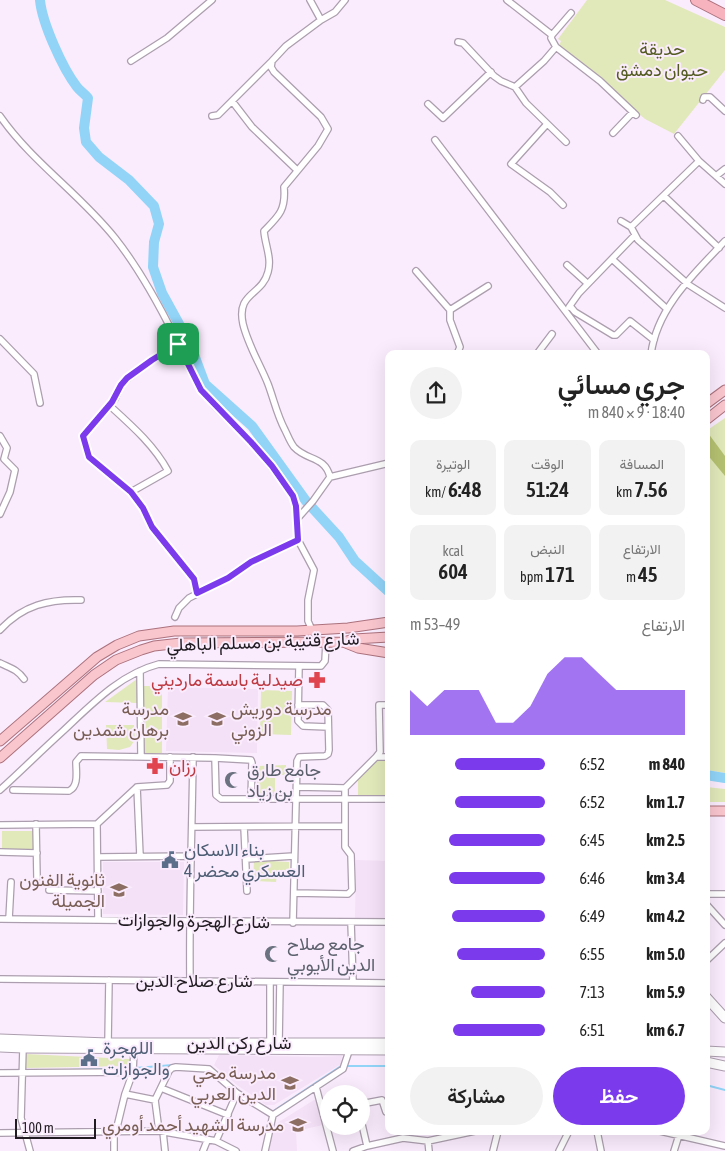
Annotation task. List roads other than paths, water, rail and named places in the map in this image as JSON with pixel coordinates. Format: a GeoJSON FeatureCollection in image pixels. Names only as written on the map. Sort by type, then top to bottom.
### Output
{"type":"FeatureCollection","features":[{"type":"Feature","properties":{"kind":"highway"},"geometry":{"type":"LineString","coordinates":[[696,0],[725,15]]}},
{"type":"Feature","properties":{"kind":"main road"},"geometry":{"type":"LineString","coordinates":[[710,401],[725,390]]}},
{"type":"Feature","properties":{"kind":"main road"},"geometry":{"type":"LineString","coordinates":[[710,417],[725,405]]}},
{"type":"Feature","properties":{"kind":"main road","name":"شارع قتيبة بن مسلم الباهلي"},"geometry":{"type":"LineString","coordinates":[[0,741],[92,661],[106,651],[128,640],[174,631],[312,630],[360,627],[385,622]]}},
{"type":"Feature","properties":{"kind":"main road"},"geometry":{"type":"LineString","coordinates":[[277,631],[307,634],[368,634],[385,638]]}},
{"type":"Feature","properties":{"kind":"main road","name":"شارع قتيبة بن مسلم الباهلي"},"geometry":{"type":"LineString","coordinates":[[0,758],[100,671],[116,660],[141,650],[181,643],[343,642],[354,639],[385,639]]}},
{"type":"Feature","properties":{"kind":"main road"},"geometry":{"type":"LineString","coordinates":[[343,642],[358,648],[385,652]]}},
{"type":"Feature","properties":{"kind":"main road"},"geometry":{"type":"LineString","coordinates":[[710,811],[725,811]]}},
{"type":"Feature","properties":{"kind":"main road"},"geometry":{"type":"LineString","coordinates":[[710,816],[725,816]]}},
{"type":"Feature","properties":{"kind":"main road"},"geometry":{"type":"LineString","coordinates":[[710,1001],[725,1018]]}},
{"type":"Feature","properties":{"kind":"main road","name":"شارع ركن الدين"},"geometry":{"type":"LineString","coordinates":[[0,1039],[108,1043],[385,1043]]}},
{"type":"Feature","properties":{"kind":"main road","name":"شارع ركن الدين"},"geometry":{"type":"LineString","coordinates":[[0,1047],[385,1050]]}},
{"type":"Feature","properties":{"kind":"main road"},"geometry":{"type":"LineString","coordinates":[[710,1051],[725,1052]]}},
{"type":"Feature","properties":{"kind":"main road"},"geometry":{"type":"LineString","coordinates":[[710,1063],[725,1066]]}},
{"type":"Feature","properties":{"kind":"street"},"geometry":{"type":"LineString","coordinates":[[131,61],[167,38],[212,0]]}},
{"type":"Feature","properties":{"kind":"street"},"geometry":{"type":"LineString","coordinates":[[310,0],[320,20]]}},
{"type":"Feature","properties":{"kind":"street"},"geometry":{"type":"LineString","coordinates":[[212,116],[218,115],[286,46],[320,20],[335,12],[345,0]]}},
{"type":"Feature","properties":{"kind":"street"},"geometry":{"type":"LineString","coordinates":[[507,0],[552,35]]}},
{"type":"Feature","properties":{"kind":"street"},"geometry":{"type":"LineString","coordinates":[[571,13],[552,35],[552,41],[600,81],[634,114],[613,133]]}},
{"type":"Feature","properties":{"kind":"street"},"geometry":{"type":"LineString","coordinates":[[458,42],[463,43],[501,81],[515,87],[526,103],[566,142]]}},
{"type":"Feature","properties":{"kind":"street"},"geometry":{"type":"LineString","coordinates":[[515,87],[544,61],[556,46]]}},
{"type":"Feature","properties":{"kind":"street"},"geometry":{"type":"LineString","coordinates":[[272,60],[271,67],[274,72],[328,126],[327,134],[284,187],[285,202],[278,217],[264,231],[269,258],[268,272],[262,285],[245,300],[242,316],[246,334],[268,384],[277,415],[290,440],[299,451],[317,459],[328,468],[330,478]]}},
{"type":"Feature","properties":{"kind":"street"},"geometry":{"type":"LineString","coordinates":[[428,104],[443,118],[491,72]]}},
{"type":"Feature","properties":{"kind":"street"},"geometry":{"type":"LineString","coordinates":[[703,100],[704,97],[710,97],[725,111]]}},
{"type":"Feature","properties":{"kind":"street"},"geometry":{"type":"LineString","coordinates":[[232,101],[252,127],[297,170]]}},
{"type":"Feature","properties":{"kind":"street"},"geometry":{"type":"LineString","coordinates":[[0,116],[32,155],[77,196],[104,224],[123,248],[144,280],[201,390],[272,466],[293,496],[296,506],[298,540],[314,570],[308,600],[308,621],[312,630]]}},
{"type":"Feature","properties":{"kind":"street"},"geometry":{"type":"LineString","coordinates":[[547,124],[512,164],[550,192],[563,205]]}},
{"type":"Feature","properties":{"kind":"street"},"geometry":{"type":"LineString","coordinates":[[678,136],[699,161],[725,184]]}},
{"type":"Feature","properties":{"kind":"street"},"geometry":{"type":"LineString","coordinates":[[435,140],[568,308],[595,350]]}},
{"type":"Feature","properties":{"kind":"street"},"geometry":{"type":"LineString","coordinates":[[631,227],[699,161]]}},
{"type":"Feature","properties":{"kind":"street"},"geometry":{"type":"LineString","coordinates":[[716,176],[725,169]]}},
{"type":"Feature","properties":{"kind":"street"},"geometry":{"type":"LineString","coordinates":[[664,196],[718,248]]}},
{"type":"Feature","properties":{"kind":"street"},"geometry":{"type":"LineString","coordinates":[[621,221],[631,227],[635,235],[686,282],[725,308]]}},
{"type":"Feature","properties":{"kind":"street"},"geometry":{"type":"LineString","coordinates":[[568,308],[587,283],[635,235]]}},
{"type":"Feature","properties":{"kind":"street"},"geometry":{"type":"LineString","coordinates":[[652,350],[667,309],[686,282],[725,241]]}},
{"type":"Feature","properties":{"kind":"street"},"geometry":{"type":"LineString","coordinates":[[612,259],[667,309]]}},
{"type":"Feature","properties":{"kind":"street"},"geometry":{"type":"LineString","coordinates":[[567,264],[587,283]]}},
{"type":"Feature","properties":{"kind":"street"},"geometry":{"type":"LineString","coordinates":[[416,271],[450,310],[450,320],[460,347],[459,350]]}},
{"type":"Feature","properties":{"kind":"street"},"geometry":{"type":"LineString","coordinates":[[450,310],[488,286]]}},
{"type":"Feature","properties":{"kind":"street"},"geometry":{"type":"LineString","coordinates":[[568,308],[613,335],[630,321],[654,340]]}},
{"type":"Feature","properties":{"kind":"street"},"geometry":{"type":"LineString","coordinates":[[540,350],[552,334]]}},
{"type":"Feature","properties":{"kind":"street"},"geometry":{"type":"LineString","coordinates":[[0,339],[34,374],[40,403]]}},
{"type":"Feature","properties":{"kind":"street"},"geometry":{"type":"LineString","coordinates":[[178,344],[127,378],[121,385],[115,399],[83,436],[89,457],[131,492],[143,508],[152,527],[194,579],[197,593]]}},
{"type":"Feature","properties":{"kind":"street"},"geometry":{"type":"LineString","coordinates":[[110,405],[148,442],[168,471],[131,492]]}},
{"type":"Feature","properties":{"kind":"street"},"geometry":{"type":"LineString","coordinates":[[0,436],[6,448],[4,459],[15,470],[10,492],[0,514]]}},
{"type":"Feature","properties":{"kind":"street"},"geometry":{"type":"LineString","coordinates":[[297,518],[313,501],[330,478],[385,464]]}},
{"type":"Feature","properties":{"kind":"street"},"geometry":{"type":"LineString","coordinates":[[174,617],[179,608],[197,593],[228,578],[251,562],[298,540]]}},
{"type":"Feature","properties":{"kind":"street"},"geometry":{"type":"LineString","coordinates":[[0,630],[9,620],[31,607],[60,599],[82,600]]}},
{"type":"Feature","properties":{"kind":"street"},"geometry":{"type":"LineString","coordinates":[[0,790],[86,710],[120,681],[140,670],[159,664],[320,666],[325,661],[326,642]]}},
{"type":"Feature","properties":{"kind":"street"},"geometry":{"type":"LineString","coordinates":[[0,662],[19,672],[24,680]]}},
{"type":"Feature","properties":{"kind":"street"},"geometry":{"type":"LineString","coordinates":[[299,666],[298,721],[303,726],[328,727]]}},
{"type":"Feature","properties":{"kind":"street"},"geometry":{"type":"LineString","coordinates":[[140,670],[141,757]]}},
{"type":"Feature","properties":{"kind":"street"},"geometry":{"type":"LineString","coordinates":[[293,922],[297,760],[299,757],[325,756],[328,754],[328,710],[323,705],[298,705]]}},
{"type":"Feature","properties":{"kind":"street"},"geometry":{"type":"LineString","coordinates":[[294,893],[351,893],[351,855],[345,847],[346,788],[380,752],[379,705],[385,705]]}},
{"type":"Feature","properties":{"kind":"street"},"geometry":{"type":"LineString","coordinates":[[13,790],[69,791],[74,789],[76,785],[76,762],[81,756],[193,757],[251,760],[251,799]]}},
{"type":"Feature","properties":{"kind":"street"},"geometry":{"type":"LineString","coordinates":[[0,825],[97,824],[137,787],[167,786],[170,781],[170,757]]}},
{"type":"Feature","properties":{"kind":"street"},"geometry":{"type":"LineString","coordinates":[[190,981],[189,922],[193,757]]}},
{"type":"Feature","properties":{"kind":"street"},"geometry":{"type":"LineString","coordinates":[[376,757],[385,757]]}},
{"type":"Feature","properties":{"kind":"street"},"geometry":{"type":"LineString","coordinates":[[215,758],[217,797],[251,799],[385,799]]}},
{"type":"Feature","properties":{"kind":"street"},"geometry":{"type":"LineString","coordinates":[[137,787],[140,856]]}},
{"type":"Feature","properties":{"kind":"street"},"geometry":{"type":"LineString","coordinates":[[297,787],[346,788]]}},
{"type":"Feature","properties":{"kind":"street"},"geometry":{"type":"LineString","coordinates":[[36,824],[37,878]]}},
{"type":"Feature","properties":{"kind":"street"},"geometry":{"type":"LineString","coordinates":[[97,824],[98,919]]}},
{"type":"Feature","properties":{"kind":"street"},"geometry":{"type":"LineString","coordinates":[[192,827],[345,826]]}},
{"type":"Feature","properties":{"kind":"street"},"geometry":{"type":"LineString","coordinates":[[244,827],[247,891]]}},
{"type":"Feature","properties":{"kind":"street"},"geometry":{"type":"LineString","coordinates":[[0,852],[37,853]]}},
{"type":"Feature","properties":{"kind":"street"},"geometry":{"type":"LineString","coordinates":[[98,857],[192,856]]}},
{"type":"Feature","properties":{"kind":"street"},"geometry":{"type":"LineString","coordinates":[[246,858],[294,856]]}},
{"type":"Feature","properties":{"kind":"street"},"geometry":{"type":"LineString","coordinates":[[9,919],[11,882]]}},
{"type":"Feature","properties":{"kind":"street"},"geometry":{"type":"LineString","coordinates":[[49,890],[98,891]]}},
{"type":"Feature","properties":{"kind":"street"},"geometry":{"type":"LineString","coordinates":[[710,894],[725,894]]}},
{"type":"Feature","properties":{"kind":"street"},"geometry":{"type":"LineString","coordinates":[[710,908],[725,925]]}},
{"type":"Feature","properties":{"kind":"street","name":"شارع الهجرة والجوازات"},"geometry":{"type":"LineString","coordinates":[[0,919],[98,919],[189,922],[385,922]]}},
{"type":"Feature","properties":{"kind":"street"},"geometry":{"type":"LineString","coordinates":[[351,922],[353,982]]}},
{"type":"Feature","properties":{"kind":"street"},"geometry":{"type":"LineString","coordinates":[[710,957],[725,943]]}},
{"type":"Feature","properties":{"kind":"street","name":"شارع صلاح الدين"},"geometry":{"type":"LineString","coordinates":[[0,979],[385,983]]}},
{"type":"Feature","properties":{"kind":"street"},"geometry":{"type":"LineString","coordinates":[[108,1043],[109,980]]}},
{"type":"Feature","properties":{"kind":"street"},"geometry":{"type":"LineString","coordinates":[[270,982],[275,1043]]}},
{"type":"Feature","properties":{"kind":"street"},"geometry":{"type":"LineString","coordinates":[[275,1043],[280,982]]}},
{"type":"Feature","properties":{"kind":"street"},"geometry":{"type":"LineString","coordinates":[[23,1048],[20,1118],[30,1151]]}},
{"type":"Feature","properties":{"kind":"street"},"geometry":{"type":"LineString","coordinates":[[114,1151],[115,1131],[133,1069],[134,1049]]}},
{"type":"Feature","properties":{"kind":"street"},"geometry":{"type":"LineString","coordinates":[[265,1151],[273,1115],[344,1066],[349,1050]]}},
{"type":"Feature","properties":{"kind":"street"},"geometry":{"type":"LineString","coordinates":[[165,1151],[155,1100],[172,1068],[209,1067],[237,1093],[273,1115]]}},
{"type":"Feature","properties":{"kind":"street"},"geometry":{"type":"LineString","coordinates":[[0,1073],[133,1069]]}},
{"type":"Feature","properties":{"kind":"street"},"geometry":{"type":"LineString","coordinates":[[316,1087],[333,1151]]}},
{"type":"Feature","properties":{"kind":"street"},"geometry":{"type":"LineString","coordinates":[[161,1088],[228,1115]]}},
{"type":"Feature","properties":{"kind":"street"},"geometry":{"type":"LineString","coordinates":[[216,1141],[237,1093]]}},
{"type":"Feature","properties":{"kind":"street"},"geometry":{"type":"LineString","coordinates":[[125,1094],[155,1100]]}},
{"type":"Feature","properties":{"kind":"street"},"geometry":{"type":"LineString","coordinates":[[370,1102],[382,1100],[385,1109]]}},
{"type":"Feature","properties":{"kind":"street"},"geometry":{"type":"LineString","coordinates":[[0,1133],[161,1132],[216,1141],[236,1151]]}},
{"type":"Feature","properties":{"kind":"street"},"geometry":{"type":"LineString","coordinates":[[364,1135],[367,1146]]}},
{"type":"Feature","properties":{"kind":"street"},"geometry":{"type":"LineString","coordinates":[[437,1140],[438,1135]]}},
{"type":"Feature","properties":{"kind":"street"},"geometry":{"type":"LineString","coordinates":[[353,1151],[403,1138],[428,1141],[458,1135]]}},
{"type":"Feature","properties":{"kind":"street"},"geometry":{"type":"LineString","coordinates":[[493,1151],[497,1135]]}},
{"type":"Feature","properties":{"kind":"street"},"geometry":{"type":"LineString","coordinates":[[560,1151],[566,1135]]}},
{"type":"Feature","properties":{"kind":"street"},"geometry":{"type":"LineString","coordinates":[[599,1135],[601,1151]]}},
{"type":"Feature","properties":{"kind":"street"},"geometry":{"type":"LineString","coordinates":[[674,1151],[679,1135],[725,1146]]}},
{"type":"Feature","properties":{"kind":"street"},"geometry":{"type":"LineString","coordinates":[[203,1151],[207,1141]]}},
{"type":"Feature","properties":{"kind":"street"},"geometry":{"type":"LineString","coordinates":[[428,1141],[429,1151]]}},
{"type":"Feature","properties":{"kind":"waterway"},"geometry":{"type":"LineString","coordinates":[[40,0],[49,33],[60,58],[71,79],[88,98],[84,128],[86,142],[99,157],[129,180],[154,206],[159,224],[154,242],[153,267],[162,293],[190,344],[205,384],[252,426],[306,501],[339,537],[355,561],[385,588]]}},
{"type":"Feature","properties":{"kind":"waterway"},"geometry":{"type":"LineString","coordinates":[[710,776],[725,778]]}},
{"type":"Feature","properties":{"kind":"waterway"},"geometry":{"type":"LineString","coordinates":[[68,1070],[173,1065]]}},
{"type":"Feature","properties":{"kind":"waterway"},"geometry":{"type":"LineString","coordinates":[[270,1111],[272,1112],[341,1066]]}},
{"type":"Feature","properties":{"kind":"waterway"},"geometry":{"type":"LineString","coordinates":[[346,1066],[385,1066]]}},
{"type":"Feature","properties":{"kind":"waterway"},"geometry":{"type":"LineString","coordinates":[[710,1086],[725,1090]]}},
{"type":"Feature","properties":{"kind":"place","name":"صيدلية باسمة مارديني"},"geometry":{"type":"Point","coordinates":[317,680]}},
{"type":"Feature","properties":{"kind":"place","name":"مدرسة برهان شمدين"},"geometry":{"type":"Point","coordinates":[183,719]}},
{"type":"Feature","properties":{"kind":"place","name":"مدرسة دوريش الزوني"},"geometry":{"type":"Point","coordinates":[217,719]}},
{"type":"Feature","properties":{"kind":"place","name":"رزان"},"geometry":{"type":"Point","coordinates":[155,766]}},
{"type":"Feature","properties":{"kind":"place","name":"جامع طارق بن زياد"},"geometry":{"type":"Point","coordinates":[233,780]}},
{"type":"Feature","properties":{"kind":"place","name":"بناء الاسكان العسكري محضر 4"},"geometry":{"type":"Point","coordinates":[170,860]}},
{"type":"Feature","properties":{"kind":"place","name":"ثانوية الفنون الجميلة"},"geometry":{"type":"Point","coordinates":[119,890]}},
{"type":"Feature","properties":{"kind":"place","name":"جامع صلاح الدين الأيوبي"},"geometry":{"type":"Point","coordinates":[273,954]}},
{"type":"Feature","properties":{"kind":"place","name":"اللهجرة والجوازات"},"geometry":{"type":"Point","coordinates":[89,1058]}},
{"type":"Feature","properties":{"kind":"place","name":"مدرسة محي الدين العربي"},"geometry":{"type":"Point","coordinates":[290,1083]}},
{"type":"Feature","properties":{"kind":"place","name":"مدرسة الشهيد أحمد أومري"},"geometry":{"type":"Point","coordinates":[298,1125]}},
{"type":"Feature","properties":{"kind":"park label","name":"حديقة حيوان دمشق"},"geometry":{"type":"Point","coordinates":[662,59]}}]}
